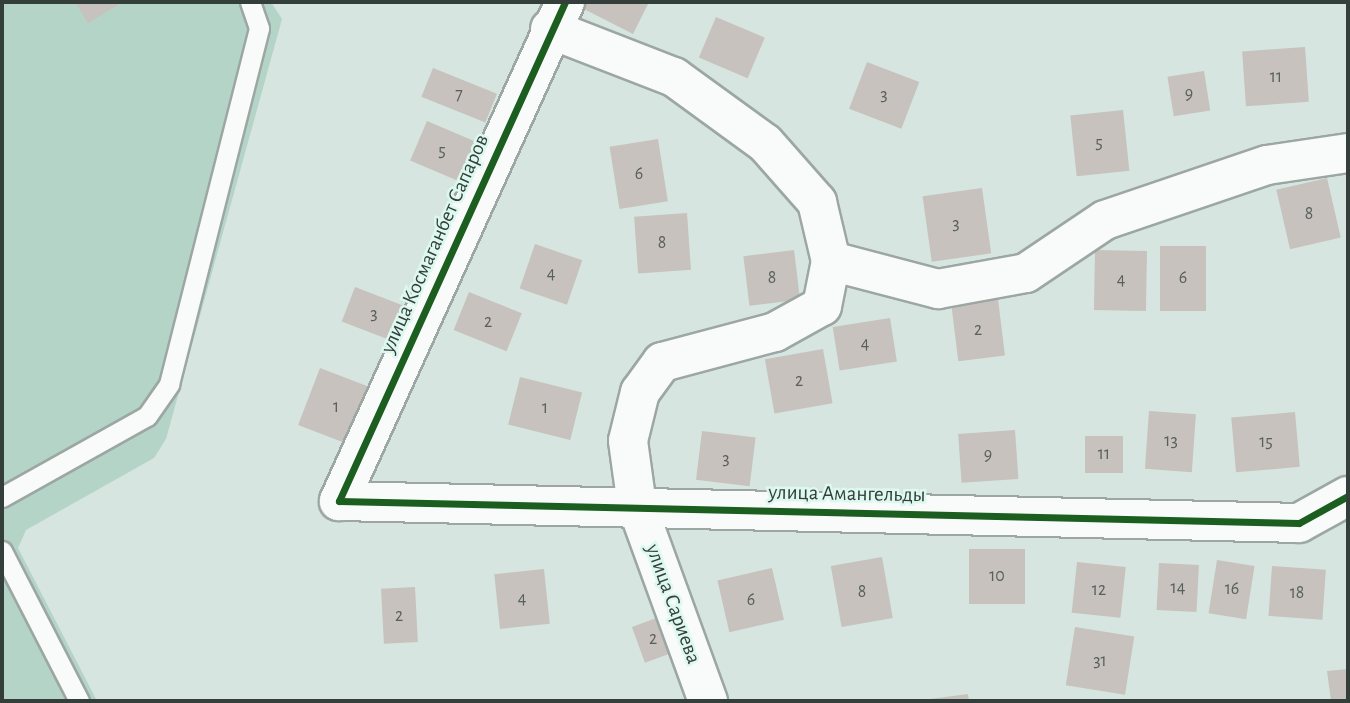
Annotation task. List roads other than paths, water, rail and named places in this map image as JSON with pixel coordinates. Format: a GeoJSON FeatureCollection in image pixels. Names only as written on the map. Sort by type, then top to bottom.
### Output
{"type":"FeatureCollection","features":[{"type":"Feature","properties":{"kind":"street"},"geometry":{"type":"LineString","coordinates":[[558,16],[674,77],[765,143],[817,202],[831,261],[938,289],[1026,273],[1105,220],[1267,165],[1348,153]]}},
{"type":"Feature","properties":{"kind":"street","name":"улица Космаганбет Сапаров"},"geometry":{"type":"LineString","coordinates":[[339,500],[558,16]]}},
{"type":"Feature","properties":{"kind":"street","name":"улица Сариева"},"geometry":{"type":"LineString","coordinates":[[708,701],[637,506],[628,441],[640,392],[662,362],[775,332],[822,306],[831,261]]}},
{"type":"Feature","properties":{"kind":"street","name":"улица Амангельды"},"geometry":{"type":"LineString","coordinates":[[339,500],[1299,523],[1348,496]]}},
{"type":"Feature","properties":{"kind":"lane"},"geometry":{"type":"LineString","coordinates":[[2,497],[147,416],[169,384],[259,28],[250,2]]}},
{"type":"Feature","properties":{"kind":"lane"},"geometry":{"type":"LineString","coordinates":[[2,551],[79,701]]}}]}
